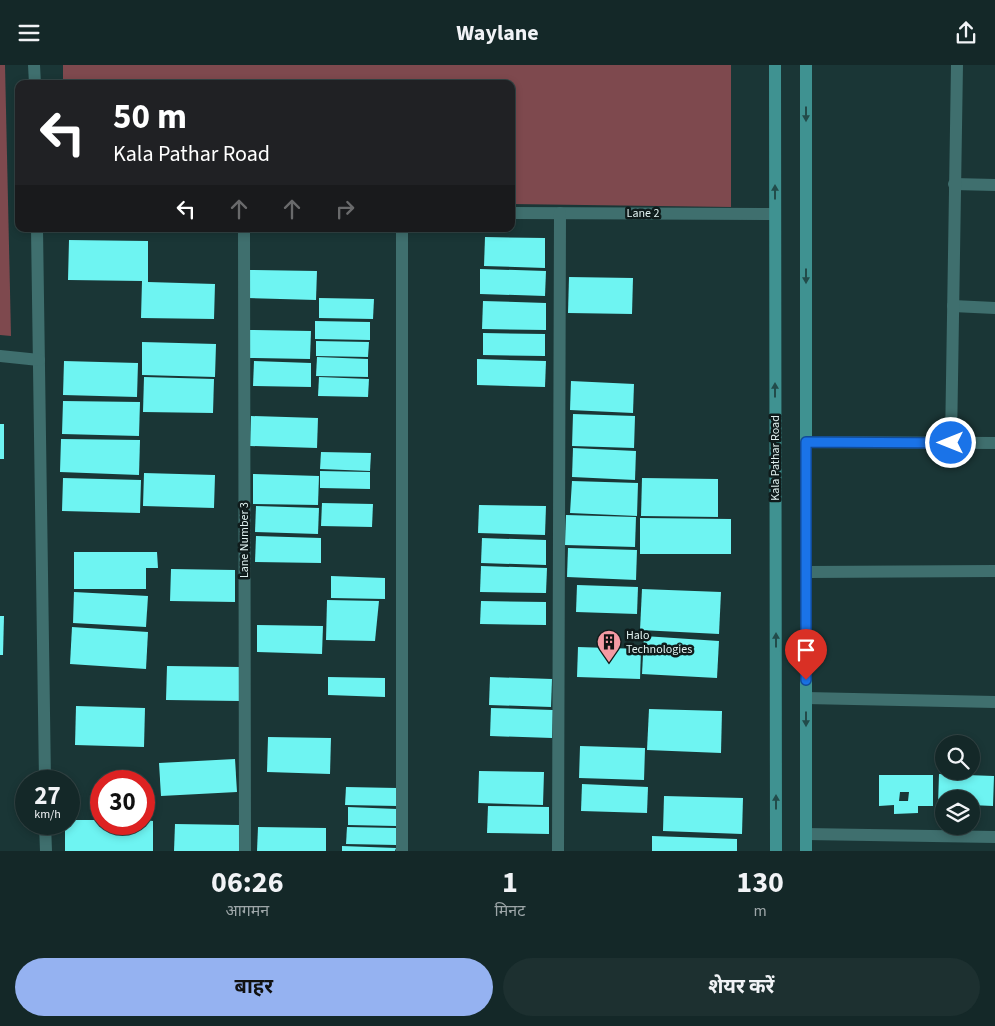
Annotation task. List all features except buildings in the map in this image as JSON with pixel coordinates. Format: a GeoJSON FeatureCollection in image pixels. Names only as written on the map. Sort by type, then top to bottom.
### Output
{"type":"FeatureCollection","features":[{"type":"Feature","properties":{"kind":"street"},"geometry":{"type":"LineString","coordinates":[[34,65],[35,80]]}},
{"type":"Feature","properties":{"kind":"street","name":"Kala Pathar Road"},"geometry":{"type":"LineString","coordinates":[[775,65],[776,851]]}},
{"type":"Feature","properties":{"kind":"street"},"geometry":{"type":"LineString","coordinates":[[806,65],[806,851]]}},
{"type":"Feature","properties":{"kind":"street"},"geometry":{"type":"LineString","coordinates":[[951,443],[954,184],[958,65]]}},
{"type":"Feature","properties":{"kind":"street"},"geometry":{"type":"LineString","coordinates":[[954,184],[995,185]]}},
{"type":"Feature","properties":{"kind":"street","name":"Lane 2"},"geometry":{"type":"LineString","coordinates":[[515,213],[775,214]]}},
{"type":"Feature","properties":{"kind":"street"},"geometry":{"type":"LineString","coordinates":[[558,851],[560,213]]}},
{"type":"Feature","properties":{"kind":"street"},"geometry":{"type":"LineString","coordinates":[[37,232],[45,770]]}},
{"type":"Feature","properties":{"kind":"street","name":"Lane Number 3"},"geometry":{"type":"LineString","coordinates":[[244,232],[245,851]]}},
{"type":"Feature","properties":{"kind":"street"},"geometry":{"type":"LineString","coordinates":[[402,232],[402,851]]}},
{"type":"Feature","properties":{"kind":"street"},"geometry":{"type":"LineString","coordinates":[[953,306],[995,308]]}},
{"type":"Feature","properties":{"kind":"street"},"geometry":{"type":"LineString","coordinates":[[0,357],[38,360]]}},
{"type":"Feature","properties":{"kind":"street"},"geometry":{"type":"LineString","coordinates":[[806,442],[995,443]]}},
{"type":"Feature","properties":{"kind":"street"},"geometry":{"type":"LineString","coordinates":[[807,572],[995,571]]}},
{"type":"Feature","properties":{"kind":"street"},"geometry":{"type":"LineString","coordinates":[[806,697],[995,702]]}},
{"type":"Feature","properties":{"kind":"street"},"geometry":{"type":"LineString","coordinates":[[806,834],[995,837]]}},
{"type":"Feature","properties":{"kind":"street"},"geometry":{"type":"LineString","coordinates":[[45,835],[46,851]]}},
{"type":"Feature","properties":{"kind":"shaded area"},"geometry":{"type":"Polygon","coordinates":[[[0,65],[5,65],[11,336],[0,335],[0,65]]]}},
{"type":"Feature","properties":{"kind":"shaded area"},"geometry":{"type":"Polygon","coordinates":[[[63,65],[731,65],[731,207],[515,204],[515,80],[63,80],[63,65]]]}},
{"type":"Feature","properties":{"kind":"place","name":"Halo Technologies"},"geometry":{"type":"Point","coordinates":[609,663]}},
{"type":"Feature","properties":{"kind":"route"},"geometry":{"type":"LineString","coordinates":[[806,680],[806,442],[951,443]]}}]}
